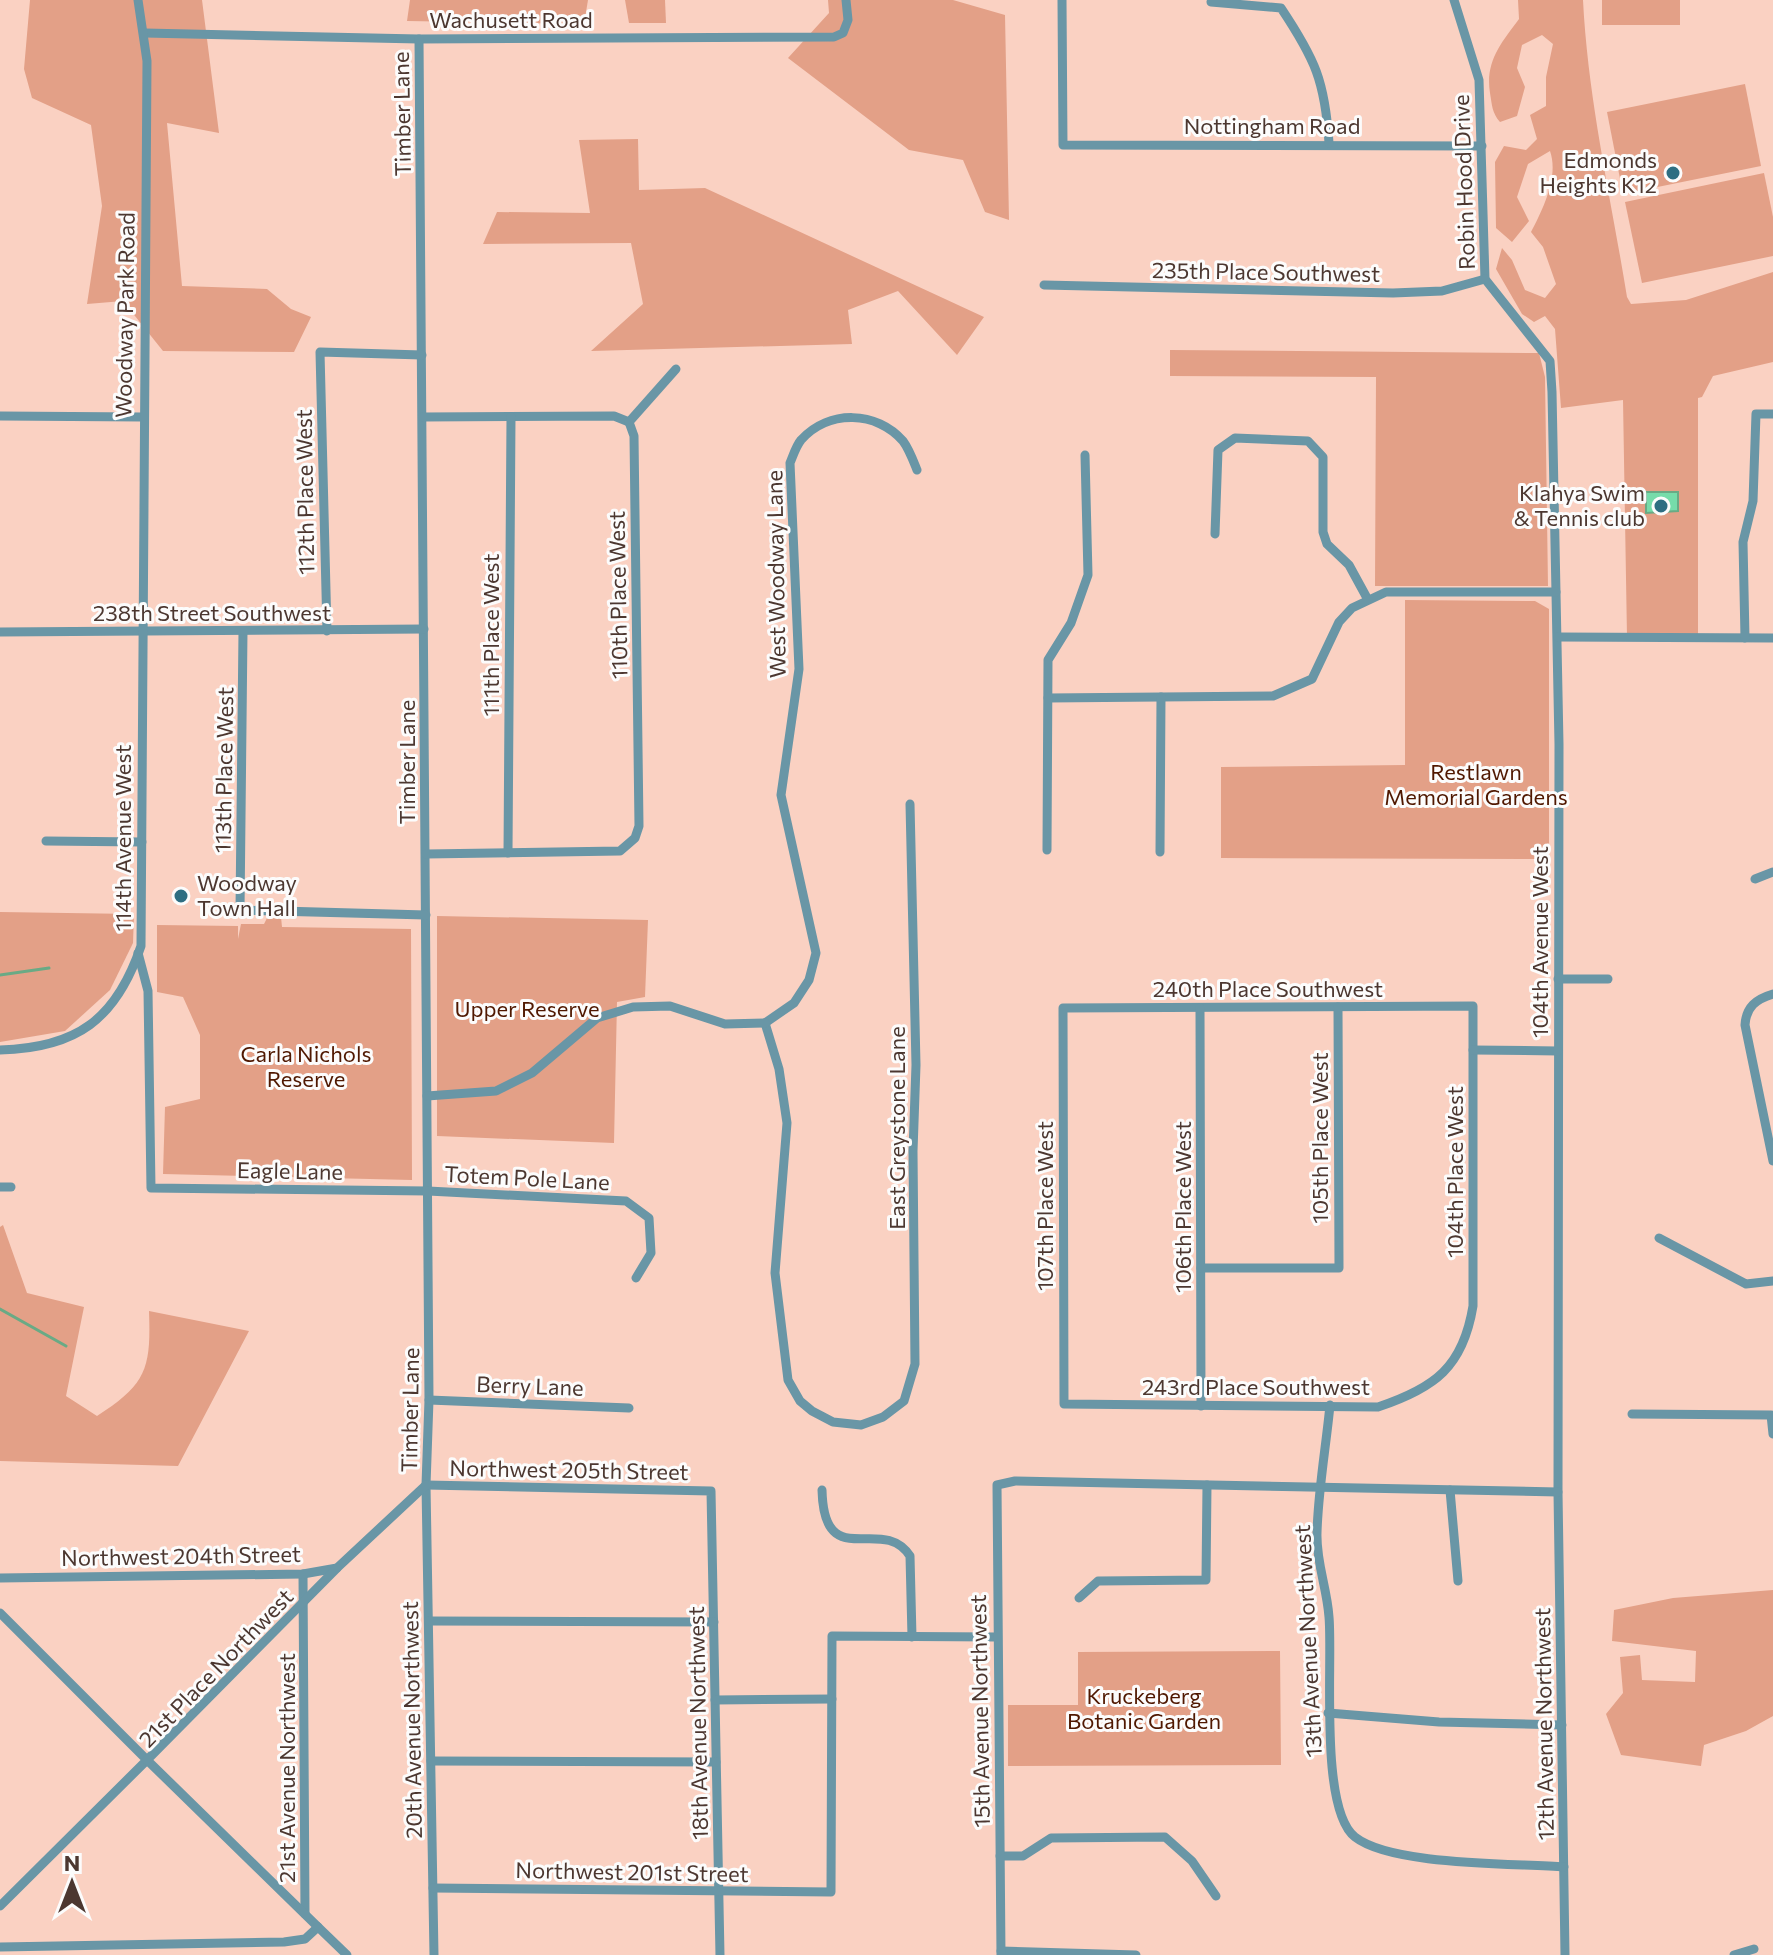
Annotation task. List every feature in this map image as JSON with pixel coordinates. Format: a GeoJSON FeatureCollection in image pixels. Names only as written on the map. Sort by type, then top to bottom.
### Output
{"type":"FeatureCollection","features":[{"type":"Feature","properties":{"kind":"street","name":"Woodway Park Road"},"geometry":{"type":"LineString","coordinates":[[138,0],[145,33],[142,632]]}},
{"type":"Feature","properties":{"kind":"street","name":"Wachusett Road"},"geometry":{"type":"LineString","coordinates":[[145,33],[419,39],[834,37],[843,33],[848,20],[846,0]]}},
{"type":"Feature","properties":{"kind":"street","name":"Nottingham Road"},"geometry":{"type":"LineString","coordinates":[[1062,0],[1063,145],[1329,143],[1482,146]]}},
{"type":"Feature","properties":{"kind":"street","name":"Robin Hood Drive"},"geometry":{"type":"LineString","coordinates":[[1454,0],[1479,80],[1485,279],[1550,361],[1552,392]]}},
{"type":"Feature","properties":{"kind":"street"},"geometry":{"type":"LineString","coordinates":[[1211,2],[1285,4],[1318,69],[1326,95],[1329,143]]}},
{"type":"Feature","properties":{"kind":"street","name":"Timber Lane"},"geometry":{"type":"LineString","coordinates":[[419,39],[428,1191],[429,1400],[426,1485]]}},
{"type":"Feature","properties":{"kind":"street","name":"235th Place Southwest"},"geometry":{"type":"LineString","coordinates":[[1044,285],[1393,293],[1442,291],[1485,279]]}},
{"type":"Feature","properties":{"kind":"street","name":"112th Place West"},"geometry":{"type":"LineString","coordinates":[[327,631],[320,352],[422,355]]}},
{"type":"Feature","properties":{"kind":"street"},"geometry":{"type":"LineString","coordinates":[[423,417],[614,416],[629,422],[676,369]]}},
{"type":"Feature","properties":{"kind":"street","name":"104th Avenue West"},"geometry":{"type":"LineString","coordinates":[[1552,392],[1558,637],[1558,1492]]}},
{"type":"Feature","properties":{"kind":"street"},"geometry":{"type":"LineString","coordinates":[[1745,638],[1743,542],[1753,501],[1756,414],[1773,414]]}},
{"type":"Feature","properties":{"kind":"street"},"geometry":{"type":"LineString","coordinates":[[0,416],[142,417]]}},
{"type":"Feature","properties":{"kind":"street","name":"111th Place West"},"geometry":{"type":"LineString","coordinates":[[508,853],[511,417]]}},
{"type":"Feature","properties":{"kind":"street","name":"West Woodway Lane"},"geometry":{"type":"LineString","coordinates":[[765,1023],[794,1003],[809,980],[816,953],[781,795],[799,669],[790,463],[801,440],[821,425],[845,417],[867,418],[889,428],[905,443],[917,470]]}},
{"type":"Feature","properties":{"kind":"street","name":"110th Place West"},"geometry":{"type":"LineString","coordinates":[[508,853],[620,851],[635,838],[639,826],[634,436],[629,422]]}},
{"type":"Feature","properties":{"kind":"street"},"geometry":{"type":"LineString","coordinates":[[1215,534],[1218,450],[1235,438],[1308,441],[1323,457],[1323,532],[1327,544],[1349,565],[1367,598]]}},
{"type":"Feature","properties":{"kind":"street"},"geometry":{"type":"LineString","coordinates":[[1047,850],[1048,660],[1071,623],[1088,575],[1085,455]]}},
{"type":"Feature","properties":{"kind":"street"},"geometry":{"type":"LineString","coordinates":[[1048,698],[1273,696],[1312,679],[1339,622],[1367,598],[1386,592],[1556,592]]}},
{"type":"Feature","properties":{"kind":"street","name":"238th Street Southwest"},"geometry":{"type":"LineString","coordinates":[[0,632],[424,629]]}},
{"type":"Feature","properties":{"kind":"street","name":"113th Place West"},"geometry":{"type":"LineString","coordinates":[[243,631],[240,910],[426,915]]}},
{"type":"Feature","properties":{"kind":"street","name":"114th Avenue West"},"geometry":{"type":"LineString","coordinates":[[142,632],[143,920],[138,953],[148,991],[151,1188]]}},
{"type":"Feature","properties":{"kind":"street"},"geometry":{"type":"LineString","coordinates":[[1558,637],[1773,638]]}},
{"type":"Feature","properties":{"kind":"street"},"geometry":{"type":"LineString","coordinates":[[1160,852],[1161,697]]}},
{"type":"Feature","properties":{"kind":"street","name":"East Greystone Lane"},"geometry":{"type":"LineString","coordinates":[[765,1023],[779,1069],[787,1123],[775,1273],[788,1380],[800,1401],[812,1411],[833,1422],[861,1425],[883,1417],[904,1401],[915,1364],[913,1151],[916,1065],[910,804]]}},
{"type":"Feature","properties":{"kind":"street"},"geometry":{"type":"LineString","coordinates":[[46,841],[142,842]]}},
{"type":"Feature","properties":{"kind":"street"},"geometry":{"type":"LineString","coordinates":[[426,854],[508,853]]}},
{"type":"Feature","properties":{"kind":"street"},"geometry":{"type":"LineString","coordinates":[[1755,879],[1773,872]]}},
{"type":"Feature","properties":{"kind":"street"},"geometry":{"type":"LineString","coordinates":[[0,1050],[35,1049],[77,1035],[96,1021],[117,997],[138,953]]}},
{"type":"Feature","properties":{"kind":"street"},"geometry":{"type":"LineString","coordinates":[[1558,979],[1608,979]]}},
{"type":"Feature","properties":{"kind":"street"},"geometry":{"type":"LineString","coordinates":[[1773,994],[1753,1004],[1745,1013],[1773,1161]]}},
{"type":"Feature","properties":{"kind":"street"},"geometry":{"type":"LineString","coordinates":[[427,1096],[496,1091],[532,1073],[597,1018],[633,1007],[670,1006],[725,1024],[765,1023]]}},
{"type":"Feature","properties":{"kind":"street","name":"240th Place Southwest"},"geometry":{"type":"LineString","coordinates":[[1063,1008],[1473,1006]]}},
{"type":"Feature","properties":{"kind":"street","name":"104th Place West"},"geometry":{"type":"LineString","coordinates":[[1468,1336],[1473,1306],[1473,1006]]}},
{"type":"Feature","properties":{"kind":"street","name":"105th Place West"},"geometry":{"type":"LineString","coordinates":[[1201,1268],[1339,1268],[1338,1007]]}},
{"type":"Feature","properties":{"kind":"street","name":"107th Place West"},"geometry":{"type":"LineString","coordinates":[[1063,1008],[1064,1404]]}},
{"type":"Feature","properties":{"kind":"street","name":"106th Place West"},"geometry":{"type":"LineString","coordinates":[[1200,1008],[1201,1406]]}},
{"type":"Feature","properties":{"kind":"street"},"geometry":{"type":"LineString","coordinates":[[1473,1050],[1558,1051]]}},
{"type":"Feature","properties":{"kind":"street"},"geometry":{"type":"LineString","coordinates":[[0,1187],[11,1187]]}},
{"type":"Feature","properties":{"kind":"street","name":"Eagle Lane"},"geometry":{"type":"LineString","coordinates":[[151,1188],[428,1191]]}},
{"type":"Feature","properties":{"kind":"street","name":"Totem Pole Lane"},"geometry":{"type":"LineString","coordinates":[[428,1191],[626,1201],[649,1218],[651,1253],[636,1278]]}},
{"type":"Feature","properties":{"kind":"street"},"geometry":{"type":"LineString","coordinates":[[1659,1238],[1746,1284],[1773,1281]]}},
{"type":"Feature","properties":{"kind":"street","name":"243rd Place Southwest"},"geometry":{"type":"LineString","coordinates":[[1064,1404],[1378,1407],[1412,1396],[1438,1379],[1453,1362],[1468,1336]]}},
{"type":"Feature","properties":{"kind":"street","name":"Berry Lane"},"geometry":{"type":"LineString","coordinates":[[429,1400],[629,1408]]}},
{"type":"Feature","properties":{"kind":"street"},"geometry":{"type":"LineString","coordinates":[[1322,1487],[1330,1405]]}},
{"type":"Feature","properties":{"kind":"street"},"geometry":{"type":"LineString","coordinates":[[1632,1414],[1771,1415],[1773,1434]]}},
{"type":"Feature","properties":{"kind":"street","name":"15th Avenue Northwest"},"geometry":{"type":"LineString","coordinates":[[1001,1953],[997,1485],[1015,1481],[1207,1485]]}},
{"type":"Feature","properties":{"kind":"street"},"geometry":{"type":"LineString","coordinates":[[337,1568],[426,1485]]}},
{"type":"Feature","properties":{"kind":"street","name":"Northwest 205th Street"},"geometry":{"type":"LineString","coordinates":[[426,1485],[711,1491]]}},
{"type":"Feature","properties":{"kind":"street","name":"20th Avenue Northwest"},"geometry":{"type":"LineString","coordinates":[[426,1485],[434,1955]]}},
{"type":"Feature","properties":{"kind":"street"},"geometry":{"type":"LineString","coordinates":[[1079,1598],[1098,1581],[1206,1580],[1207,1485],[1558,1492]]}},
{"type":"Feature","properties":{"kind":"street","name":"13th Avenue Northwest"},"geometry":{"type":"LineString","coordinates":[[1322,1487],[1317,1532],[1329,1621],[1328,1713],[1336,1792],[1353,1837],[1390,1854],[1564,1867]]}},
{"type":"Feature","properties":{"kind":"street"},"geometry":{"type":"LineString","coordinates":[[822,1490],[823,1509],[832,1532],[842,1538],[893,1543],[910,1556],[912,1637]]}},
{"type":"Feature","properties":{"kind":"street"},"geometry":{"type":"LineString","coordinates":[[1450,1490],[1458,1581]]}},
{"type":"Feature","properties":{"kind":"street","name":"18th Avenue Northwest"},"geometry":{"type":"LineString","coordinates":[[711,1491],[720,1955]]}},
{"type":"Feature","properties":{"kind":"street","name":"12th Avenue Northwest"},"geometry":{"type":"LineString","coordinates":[[1558,1492],[1565,1955]]}},
{"type":"Feature","properties":{"kind":"street","name":"Northwest 204th Street"},"geometry":{"type":"LineString","coordinates":[[0,1578],[303,1574],[337,1568]]}},
{"type":"Feature","properties":{"kind":"street","name":"21st Place Northwest"},"geometry":{"type":"LineString","coordinates":[[318,1927],[147,1760],[337,1568]]}},
{"type":"Feature","properties":{"kind":"street","name":"21st Avenue Northwest"},"geometry":{"type":"LineString","coordinates":[[303,1574],[305,1914]]}},
{"type":"Feature","properties":{"kind":"street"},"geometry":{"type":"LineString","coordinates":[[0,1613],[147,1760],[0,1906]]}},
{"type":"Feature","properties":{"kind":"street"},"geometry":{"type":"LineString","coordinates":[[429,1621],[714,1622]]}},
{"type":"Feature","properties":{"kind":"street"},"geometry":{"type":"LineString","coordinates":[[715,1700],[832,1699],[832,1636],[997,1637]]}},
{"type":"Feature","properties":{"kind":"street","name":"Northwest 201st Street"},"geometry":{"type":"LineString","coordinates":[[433,1888],[831,1892],[832,1699]]}},
{"type":"Feature","properties":{"kind":"street"},"geometry":{"type":"LineString","coordinates":[[1328,1713],[1439,1722],[1562,1725]]}},
{"type":"Feature","properties":{"kind":"street"},"geometry":{"type":"LineString","coordinates":[[431,1761],[716,1762]]}},
{"type":"Feature","properties":{"kind":"street"},"geometry":{"type":"LineString","coordinates":[[1000,1856],[1023,1856],[1051,1838],[1165,1837],[1192,1861],[1216,1896]]}},
{"type":"Feature","properties":{"kind":"street"},"geometry":{"type":"LineString","coordinates":[[0,1947],[284,1942],[305,1939],[318,1927],[347,1955]]}},
{"type":"Feature","properties":{"kind":"street"},"geometry":{"type":"LineString","coordinates":[[1734,1955],[1754,1949]]}},
{"type":"Feature","properties":{"kind":"street"},"geometry":{"type":"LineString","coordinates":[[1001,1953],[1136,1955]]}},
{"type":"Feature","properties":{"kind":"green space"},"geometry":{"type":"Polygon","coordinates":[[[30,0],[202,0],[219,133],[167,123],[182,286],[267,289],[291,309],[311,317],[294,352],[163,351],[123,301],[87,304],[102,206],[91,125],[32,98],[24,69],[30,0]]]}},
{"type":"Feature","properties":{"kind":"green space"},"geometry":{"type":"Polygon","coordinates":[[[410,0],[588,0],[584,24],[407,21],[410,0]]]}},
{"type":"Feature","properties":{"kind":"green space"},"geometry":{"type":"Polygon","coordinates":[[[625,0],[665,0],[666,23],[629,23],[625,0]]]}},
{"type":"Feature","properties":{"kind":"green space"},"geometry":{"type":"Polygon","coordinates":[[[828,0],[953,0],[1005,15],[1009,220],[985,212],[963,160],[909,150],[788,58],[829,13],[828,0]]]}},
{"type":"Feature","properties":{"kind":"green space"},"geometry":{"type":"Polygon","coordinates":[[[1518,0],[1583,0],[1595,112],[1627,297],[1631,304],[1686,300],[1773,272],[1773,362],[1713,376],[1702,397],[1698,398],[1698,637],[1627,637],[1623,400],[1561,408],[1555,329],[1545,316],[1534,322],[1522,314],[1496,269],[1502,248],[1512,260],[1525,290],[1545,298],[1556,284],[1543,247],[1531,232],[1551,182],[1550,151],[1528,164],[1517,197],[1529,221],[1512,242],[1496,228],[1495,162],[1504,146],[1526,150],[1537,139],[1530,115],[1546,106],[1546,77],[1553,44],[1542,35],[1522,45],[1517,68],[1525,87],[1517,116],[1500,122],[1492,105],[1490,72],[1501,45],[1519,19],[1518,0]]]}},
{"type":"Feature","properties":{"kind":"green space"},"geometry":{"type":"Polygon","coordinates":[[[1602,0],[1680,0],[1680,25],[1602,25],[1602,0]]]}},
{"type":"Feature","properties":{"kind":"green space"},"geometry":{"type":"Polygon","coordinates":[[[1745,84],[1761,166],[1623,194],[1607,112],[1745,84]]]}},
{"type":"Feature","properties":{"kind":"green space"},"geometry":{"type":"Polygon","coordinates":[[[638,139],[639,190],[705,188],[984,317],[957,355],[898,291],[848,310],[852,344],[591,351],[643,304],[631,243],[483,244],[497,212],[590,213],[579,140],[638,139]]]}},
{"type":"Feature","properties":{"kind":"green space"},"geometry":{"type":"Polygon","coordinates":[[[1764,173],[1773,217],[1773,256],[1642,283],[1625,202],[1764,173]]]}},
{"type":"Feature","properties":{"kind":"green space"},"geometry":{"type":"Polygon","coordinates":[[[1170,350],[1539,353],[1545,377],[1548,586],[1375,586],[1376,377],[1170,376],[1170,350]]]}},
{"type":"Feature","properties":{"kind":"green space","name":"Restlawn Memorial Gardens"},"geometry":{"type":"Polygon","coordinates":[[[1405,600],[1535,601],[1549,609],[1549,859],[1221,858],[1221,767],[1405,765],[1405,600]]]}},
{"type":"Feature","properties":{"kind":"green space"},"geometry":{"type":"Polygon","coordinates":[[[0,912],[134,914],[133,943],[110,990],[65,1031],[0,1042],[0,912]]]}},
{"type":"Feature","properties":{"kind":"green space","name":"Carla Nichols Reserve"},"geometry":{"type":"Polygon","coordinates":[[[437,916],[648,920],[645,997],[617,1002],[614,1143],[437,1136],[437,916]]]}},
{"type":"Feature","properties":{"kind":"green space","name":"Carla Nichols Reserve"},"geometry":{"type":"Polygon","coordinates":[[[281,917],[282,927],[411,929],[412,1180],[163,1174],[165,1107],[200,1099],[200,1035],[183,997],[157,992],[157,925],[238,926],[238,939],[241,924],[264,924],[267,918],[281,917]]]}},
{"type":"Feature","properties":{"kind":"green space"},"geometry":{"type":"Polygon","coordinates":[[[3,1225],[27,1293],[84,1307],[66,1396],[97,1416],[126,1394],[142,1373],[149,1347],[149,1311],[249,1331],[178,1466],[0,1461],[0,1227],[3,1225]]]}},
{"type":"Feature","properties":{"kind":"green space"},"geometry":{"type":"Polygon","coordinates":[[[1773,1590],[1773,1716],[1746,1731],[1704,1745],[1701,1766],[1621,1755],[1606,1714],[1623,1693],[1620,1657],[1640,1655],[1642,1680],[1695,1682],[1696,1651],[1612,1641],[1614,1610],[1673,1598],[1773,1590]]]}},
{"type":"Feature","properties":{"kind":"green space","name":"Kruckeberg Botanic Garden"},"geometry":{"type":"Polygon","coordinates":[[[1280,1651],[1281,1765],[1008,1766],[1008,1705],[1078,1705],[1078,1652],[1280,1651]]]}},
{"type":"Feature","properties":{"kind":"shaded area"},"geometry":{"type":"Polygon","coordinates":[[[1646,492],[1678,492],[1678,511],[1646,513],[1646,492]]]}},
{"type":"Feature","properties":{"kind":"waterway"},"geometry":{"type":"LineString","coordinates":[[0,975],[49,968]]}},
{"type":"Feature","properties":{"kind":"waterway"},"geometry":{"type":"LineString","coordinates":[[0,1309],[66,1346]]}},
{"type":"Feature","properties":{"kind":"place","name":"Edmonds Heights K12"},"geometry":{"type":"Point","coordinates":[1673,173]}},
{"type":"Feature","properties":{"kind":"place","name":"Klahya Swim & Tennis club"},"geometry":{"type":"Point","coordinates":[1661,506]}},
{"type":"Feature","properties":{"kind":"place","name":"Woodway Town Hall"},"geometry":{"type":"Point","coordinates":[181,896]}},
{"type":"Feature","properties":{"kind":"park label","name":"Upper Reserve"},"geometry":{"type":"Point","coordinates":[527,1009]}}]}
